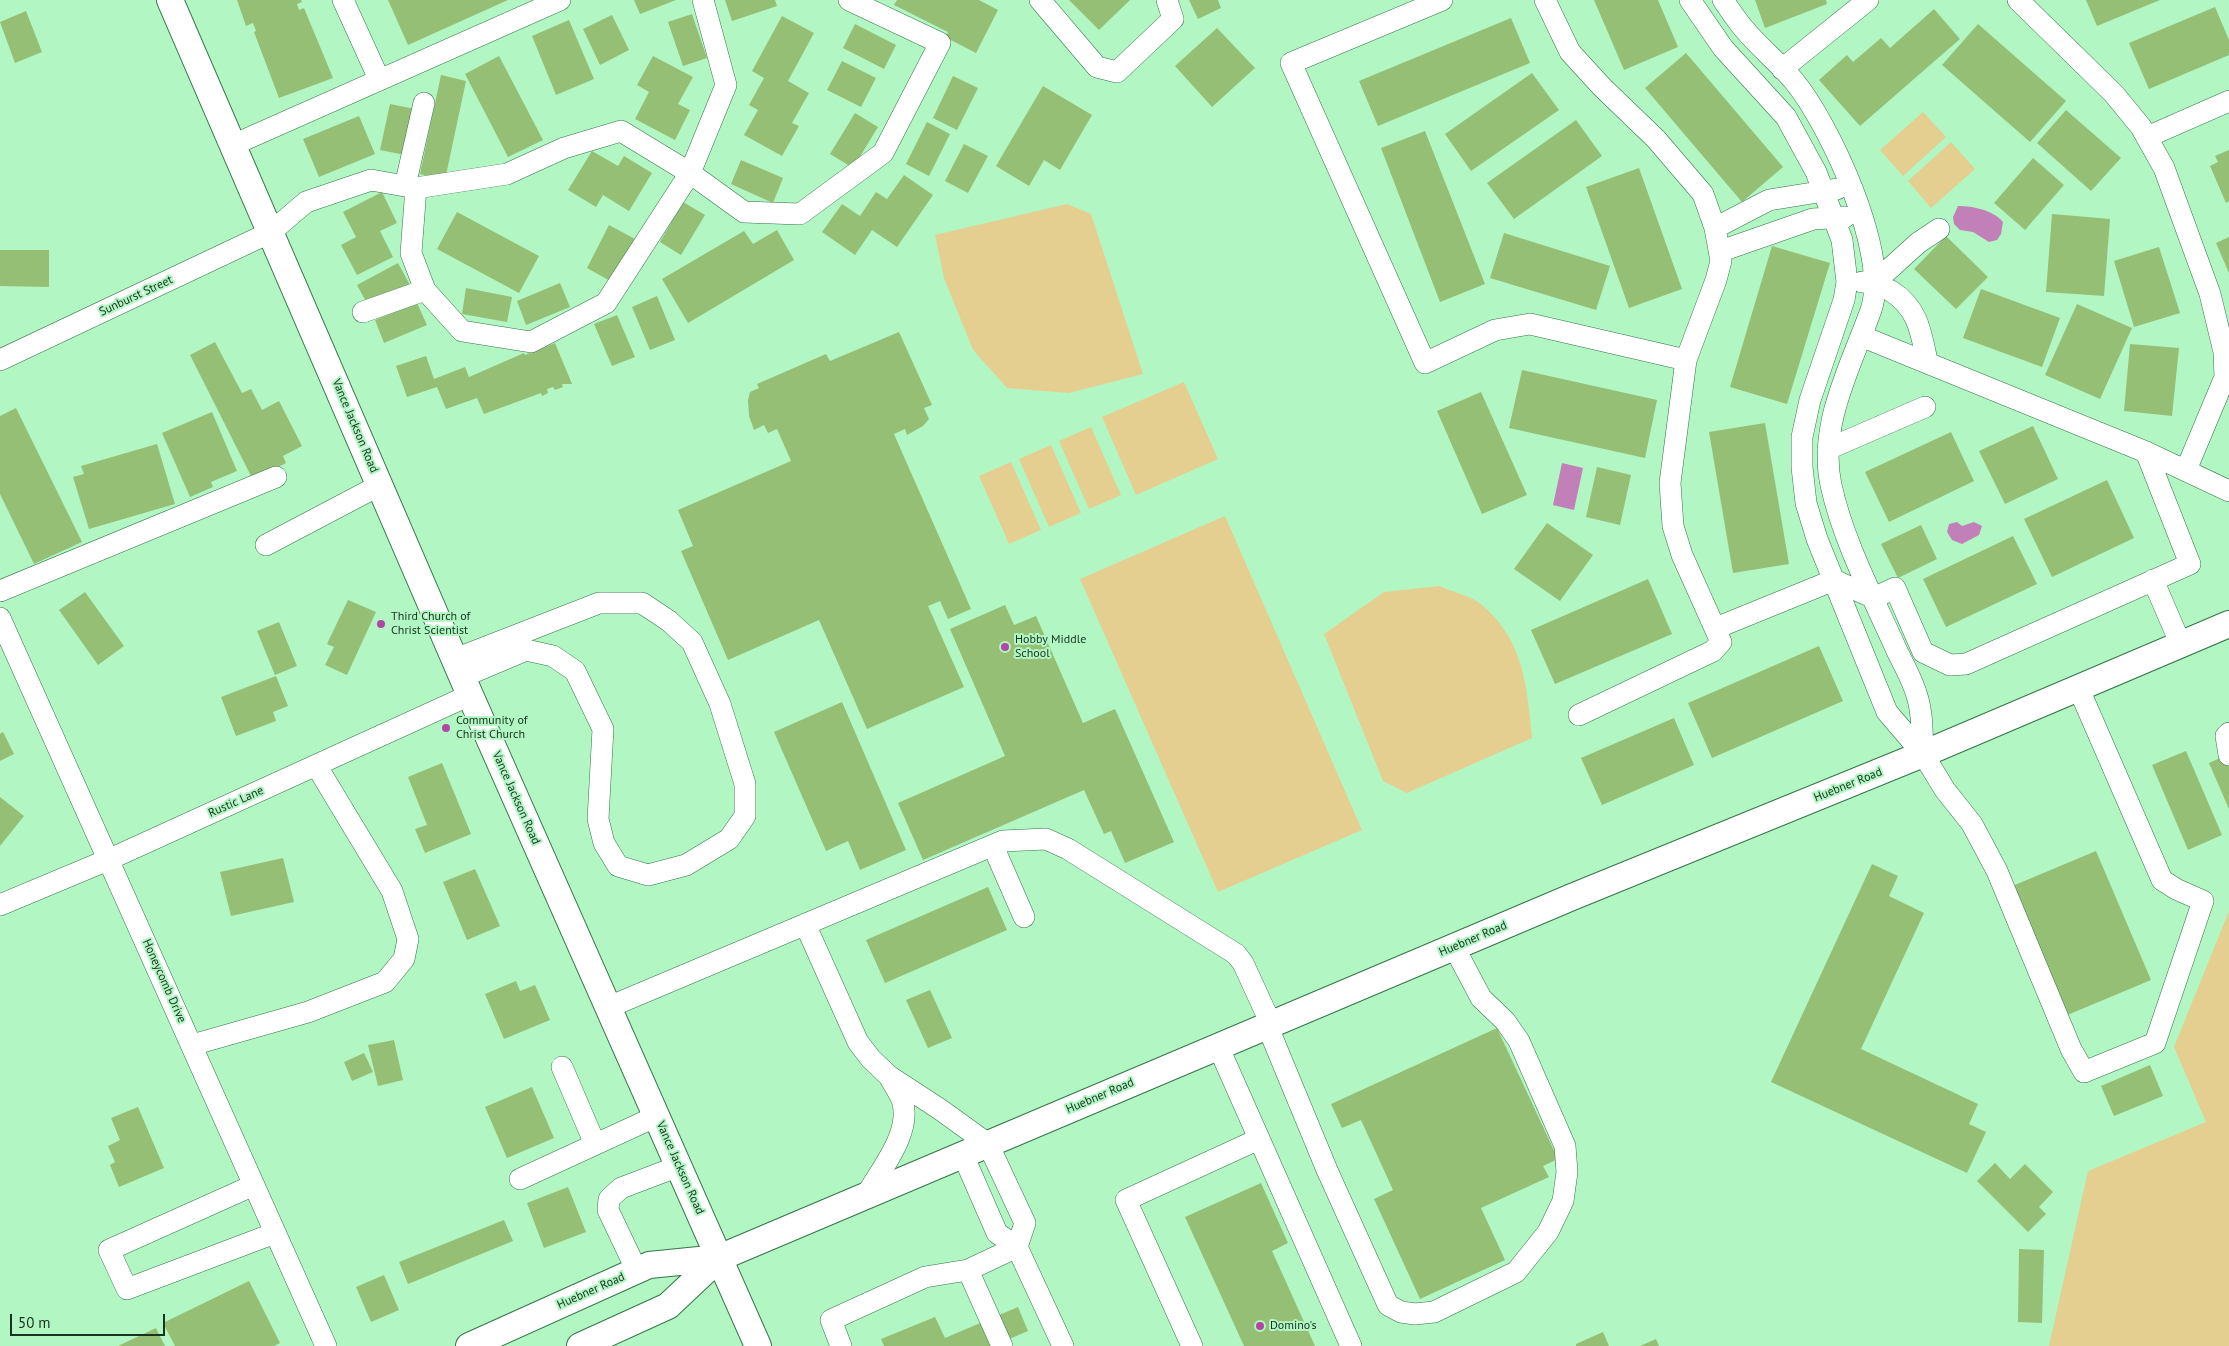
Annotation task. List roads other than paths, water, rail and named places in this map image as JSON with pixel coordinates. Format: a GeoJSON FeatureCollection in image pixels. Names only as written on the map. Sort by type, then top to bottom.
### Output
{"type":"FeatureCollection","features":[{"type":"Feature","properties":{"kind":"main road","name":"Vance Jackson Road"},"geometry":{"type":"LineString","coordinates":[[170,0],[462,677],[758,1346]]}},
{"type":"Feature","properties":{"kind":"main road","name":"Huebner Road"},"geometry":{"type":"LineString","coordinates":[[469,1346],[649,1265],[719,1258],[1218,1046],[1923,754],[2229,624]]}},
{"type":"Feature","properties":{"kind":"main road","name":"Huebner Road"},"geometry":{"type":"LineString","coordinates":[[580,1346],[668,1306],[719,1258]]}},
{"type":"Feature","properties":{"kind":"street"},"geometry":{"type":"LineString","coordinates":[[343,0],[379,80]]}},
{"type":"Feature","properties":{"kind":"street"},"geometry":{"type":"LineString","coordinates":[[233,144],[560,0]]}},
{"type":"Feature","properties":{"kind":"street"},"geometry":{"type":"LineString","coordinates":[[424,103],[411,187],[411,253],[424,290],[462,331],[531,342],[606,303],[690,173],[726,85],[703,0]]}},
{"type":"Feature","properties":{"kind":"street","name":"Sunburst Street"},"geometry":{"type":"LineString","coordinates":[[0,360],[271,232],[306,202],[371,180],[411,187],[507,174],[564,148],[621,131],[690,173],[744,212],[800,214],[883,153],[940,44],[849,0]]}},
{"type":"Feature","properties":{"kind":"street"},"geometry":{"type":"LineString","coordinates":[[1040,0],[1097,67],[1117,72],[1173,19],[1167,0]]}},
{"type":"Feature","properties":{"kind":"street"},"geometry":{"type":"LineString","coordinates":[[1442,0],[1291,62],[1425,363],[1495,330],[1530,324],[1686,360]]}},
{"type":"Feature","properties":{"kind":"street"},"geometry":{"type":"LineString","coordinates":[[1545,0],[1570,52],[1602,87],[1656,139],[1703,194],[1721,251],[1716,280],[1686,360],[1670,483],[1673,526],[1682,555],[1721,642],[1713,651],[1579,715]]}},
{"type":"Feature","properties":{"kind":"street"},"geometry":{"type":"LineString","coordinates":[[1690,0],[1723,48],[1786,117],[1816,172],[1842,240],[1847,282],[1844,300],[1810,400],[1802,437],[1802,467],[1806,504],[1887,712],[1923,754],[1945,790],[1972,824],[1997,871],[2070,1049],[2084,1072],[2155,1043],[2203,901],[2176,889],[2162,880],[2078,688]]}},
{"type":"Feature","properties":{"kind":"street"},"geometry":{"type":"LineString","coordinates":[[1723,0],[1745,30],[1793,80],[1821,120],[1832,140],[1861,216],[1874,260],[1875,282],[1872,307],[1834,408],[1827,460],[1831,486],[1843,524],[1918,697],[1923,754]]}},
{"type":"Feature","properties":{"kind":"street"},"geometry":{"type":"LineString","coordinates":[[1782,69],[1866,0]]}},
{"type":"Feature","properties":{"kind":"street"},"geometry":{"type":"LineString","coordinates":[[2018,0],[2114,94],[2142,127],[2164,168],[2210,294],[2224,352],[2227,377],[2186,470]]}},
{"type":"Feature","properties":{"kind":"street"},"geometry":{"type":"LineString","coordinates":[[1723,48],[1745,30]]}},
{"type":"Feature","properties":{"kind":"street"},"geometry":{"type":"LineString","coordinates":[[2147,137],[2229,102]]}},
{"type":"Feature","properties":{"kind":"street"},"geometry":{"type":"LineString","coordinates":[[1715,228],[1769,200],[1850,188]]}},
{"type":"Feature","properties":{"kind":"street"},"geometry":{"type":"LineString","coordinates":[[1721,251],[1813,219],[1861,216]]}},
{"type":"Feature","properties":{"kind":"street"},"geometry":{"type":"LineString","coordinates":[[1875,282],[1918,243],[1939,229]]}},
{"type":"Feature","properties":{"kind":"street"},"geometry":{"type":"LineString","coordinates":[[1847,282],[1875,282],[1904,299],[1920,327],[1927,361]]}},
{"type":"Feature","properties":{"kind":"street"},"geometry":{"type":"LineString","coordinates":[[363,312],[424,290]]}},
{"type":"Feature","properties":{"kind":"street"},"geometry":{"type":"LineString","coordinates":[[1861,336],[1927,361],[2146,452],[2229,491]]}},
{"type":"Feature","properties":{"kind":"street"},"geometry":{"type":"LineString","coordinates":[[1810,400],[1834,408]]}},
{"type":"Feature","properties":{"kind":"street"},"geometry":{"type":"LineString","coordinates":[[1828,449],[1925,407]]}},
{"type":"Feature","properties":{"kind":"street"},"geometry":{"type":"LineString","coordinates":[[1716,628],[1834,580],[1874,598],[1895,588],[1923,652],[1950,665],[1966,664],[2190,564],[2146,452]]}},
{"type":"Feature","properties":{"kind":"street"},"geometry":{"type":"LineString","coordinates":[[0,591],[276,477]]}},
{"type":"Feature","properties":{"kind":"street"},"geometry":{"type":"LineString","coordinates":[[266,545],[380,485]]}},
{"type":"Feature","properties":{"kind":"street"},"geometry":{"type":"LineString","coordinates":[[2153,580],[2181,645]]}},
{"type":"Feature","properties":{"kind":"street"},"geometry":{"type":"LineString","coordinates":[[599,603],[642,603],[669,621],[692,642],[720,704],[745,784],[745,816],[729,839],[686,865],[648,875],[618,866],[604,843],[598,819],[603,729],[575,671],[553,656],[526,650],[462,677],[542,624],[599,603]]}},
{"type":"Feature","properties":{"kind":"street","name":"Honeycomb Drive"},"geometry":{"type":"LineString","coordinates":[[0,618],[110,859],[326,1346]]}},
{"type":"Feature","properties":{"kind":"street"},"geometry":{"type":"LineString","coordinates":[[542,624],[553,656]]}},
{"type":"Feature","properties":{"kind":"street","name":"Rustic Lane"},"geometry":{"type":"LineString","coordinates":[[0,905],[110,859],[316,765],[462,677]]}},
{"type":"Feature","properties":{"kind":"street"},"geometry":{"type":"LineString","coordinates":[[2229,733],[2226,736],[2229,754]]}},
{"type":"Feature","properties":{"kind":"street"},"geometry":{"type":"LineString","coordinates":[[192,1045],[308,1012],[385,982],[404,958],[408,940],[392,891],[316,765]]}},
{"type":"Feature","properties":{"kind":"street"},"geometry":{"type":"LineString","coordinates":[[609,1007],[1003,841],[1046,839],[1068,849],[1222,944],[1236,954],[1243,963],[1327,1170],[1388,1305],[1401,1312],[1414,1314],[1434,1312],[1516,1272],[1548,1232],[1563,1201],[1567,1172],[1565,1146],[1519,1041],[1505,1021],[1482,998],[1454,947]]}},
{"type":"Feature","properties":{"kind":"street"},"geometry":{"type":"LineString","coordinates":[[993,846],[1024,917]]}},
{"type":"Feature","properties":{"kind":"street"},"geometry":{"type":"LineString","coordinates":[[805,924],[858,1042],[871,1059],[889,1076],[942,1110],[988,1144],[1025,1223],[1017,1247],[968,1270],[925,1278],[830,1320],[841,1346]]}},
{"type":"Feature","properties":{"kind":"street"},"geometry":{"type":"LineString","coordinates":[[1218,1046],[1351,1346]]}},
{"type":"Feature","properties":{"kind":"street"},"geometry":{"type":"LineString","coordinates":[[562,1067],[595,1144]]}},
{"type":"Feature","properties":{"kind":"street"},"geometry":{"type":"LineString","coordinates":[[866,1196],[897,1141],[904,1123],[902,1102],[889,1076]]}},
{"type":"Feature","properties":{"kind":"street"},"geometry":{"type":"LineString","coordinates":[[520,1179],[657,1116]]}},
{"type":"Feature","properties":{"kind":"street"},"geometry":{"type":"LineString","coordinates":[[1192,1346],[1126,1200],[1259,1139]]}},
{"type":"Feature","properties":{"kind":"street"},"geometry":{"type":"LineString","coordinates":[[963,1155],[997,1233],[1017,1247],[1063,1346]]}},
{"type":"Feature","properties":{"kind":"street"},"geometry":{"type":"LineString","coordinates":[[637,1271],[608,1210],[609,1199],[621,1188],[679,1166]]}},
{"type":"Feature","properties":{"kind":"street"},"geometry":{"type":"LineString","coordinates":[[254,1185],[109,1250],[127,1289],[275,1233]]}},
{"type":"Feature","properties":{"kind":"street"},"geometry":{"type":"LineString","coordinates":[[968,1270],[1002,1346]]}},
{"type":"Feature","properties":{"kind":"place","name":"Third Church of Christ Scientist"},"geometry":{"type":"Point","coordinates":[381,624]}},
{"type":"Feature","properties":{"kind":"place","name":"Hobby Middle School"},"geometry":{"type":"Point","coordinates":[1005,647]}},
{"type":"Feature","properties":{"kind":"place","name":"Community of Christ Church"},"geometry":{"type":"Point","coordinates":[446,728]}},
{"type":"Feature","properties":{"kind":"place","name":"Domino's"},"geometry":{"type":"Point","coordinates":[1260,1326]}}]}
